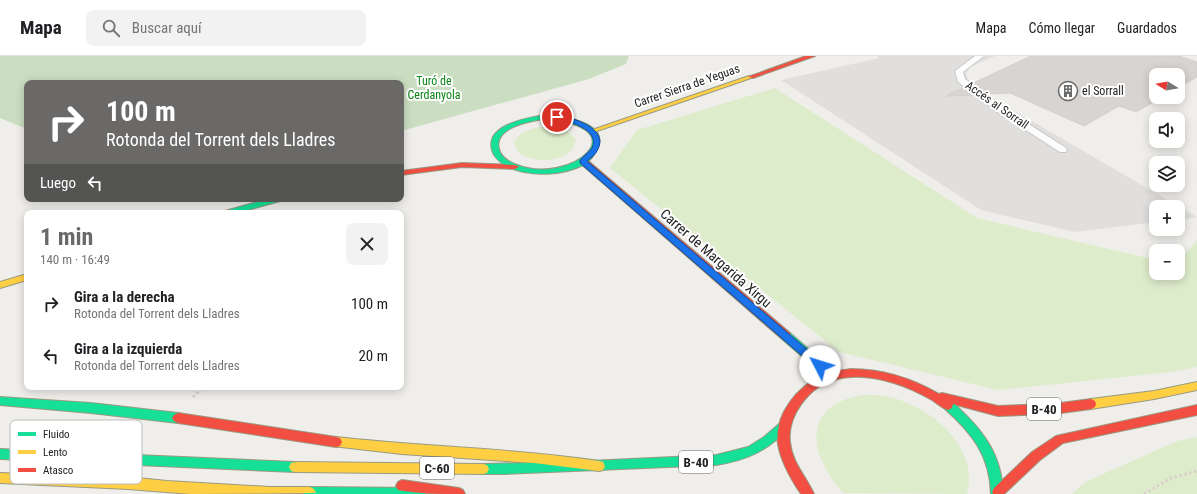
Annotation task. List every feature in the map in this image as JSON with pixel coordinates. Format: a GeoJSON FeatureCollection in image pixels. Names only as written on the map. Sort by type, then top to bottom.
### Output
{"type":"FeatureCollection","features":[{"type":"Feature","properties":{"kind":"main road","name":"Carrer Sierra de Yeguas"},"geometry":{"type":"LineString","coordinates":[[592,131],[812,56]]}},
{"type":"Feature","properties":{"kind":"main road"},"geometry":{"type":"LineString","coordinates":[[404,173],[462,165],[515,167],[535,171],[551,171],[571,167],[583,161],[595,149],[595,137],[592,131],[586,126],[568,119],[544,117],[532,118],[510,126],[496,138],[488,151],[462,165]]}},
{"type":"Feature","properties":{"kind":"main road"},"geometry":{"type":"LineString","coordinates":[[488,151],[497,154],[504,161],[515,167]]}},
{"type":"Feature","properties":{"kind":"main road","name":"Carrer de Margarida Xirgu"},"geometry":{"type":"LineString","coordinates":[[583,161],[832,376]]}},
{"type":"Feature","properties":{"kind":"main road"},"geometry":{"type":"LineString","coordinates":[[238,210],[266,202]]}},
{"type":"Feature","properties":{"kind":"main road"},"geometry":{"type":"LineString","coordinates":[[0,285],[24,278]]}},
{"type":"Feature","properties":{"kind":"main road","name":"B-40"},"geometry":{"type":"LineString","coordinates":[[598,466],[698,461],[726,458],[751,451],[769,441],[783,427],[790,411],[802,396],[817,384],[832,376],[869,374],[906,381],[934,395],[960,414],[980,438],[994,464],[998,493]]}},
{"type":"Feature","properties":{"kind":"main road","name":"B-40"},"geometry":{"type":"LineString","coordinates":[[934,395],[998,411],[1053,409],[1154,395],[1197,386]]}},
{"type":"Feature","properties":{"kind":"main road"},"geometry":{"type":"LineString","coordinates":[[0,401],[49,404],[146,414],[343,443],[528,455],[565,459],[598,466]]}},
{"type":"Feature","properties":{"kind":"main road","name":"B-40"},"geometry":{"type":"LineString","coordinates":[[998,493],[1036,456],[1060,439],[1197,410]]}},
{"type":"Feature","properties":{"kind":"main road"},"geometry":{"type":"LineString","coordinates":[[783,427],[786,454],[798,483],[808,494]]}},
{"type":"Feature","properties":{"kind":"main road","name":"C-60"},"geometry":{"type":"LineString","coordinates":[[0,454],[10,454]]}},
{"type":"Feature","properties":{"kind":"main road","name":"C-60"},"geometry":{"type":"LineString","coordinates":[[142,461],[275,467],[506,469],[598,466]]}},
{"type":"Feature","properties":{"kind":"main road","name":"C-60"},"geometry":{"type":"LineString","coordinates":[[275,467],[344,477]]}},
{"type":"Feature","properties":{"kind":"main road"},"geometry":{"type":"LineString","coordinates":[[0,478],[10,478]]}},
{"type":"Feature","properties":{"kind":"main road"},"geometry":{"type":"LineString","coordinates":[[142,484],[167,487],[271,492],[419,494]]}},
{"type":"Feature","properties":{"kind":"main road","name":"C-60"},"geometry":{"type":"LineString","coordinates":[[390,484],[459,494]]}},
{"type":"Feature","properties":{"kind":"main road"},"geometry":{"type":"LineString","coordinates":[[260,494],[271,492]]}},
{"type":"Feature","properties":{"kind":"lane","name":"Accés al Sorrall"},"geometry":{"type":"LineString","coordinates":[[980,56],[959,71],[961,80],[1002,111],[1063,150]]}},
{"type":"Feature","properties":{"kind":"path"},"geometry":{"type":"LineString","coordinates":[[192,398],[200,390]]}},
{"type":"Feature","properties":{"kind":"path"},"geometry":{"type":"LineString","coordinates":[[1144,494],[1171,478],[1197,471]]}},
{"type":"Feature","properties":{"kind":"green space","name":"Turó de Cerdanyola"},"geometry":{"type":"Polygon","coordinates":[[[0,56],[629,56],[626,64],[589,79],[404,130],[404,80],[24,80],[24,128],[0,118],[0,56]]]}},
{"type":"Feature","properties":{"kind":"green space"},"geometry":{"type":"Polygon","coordinates":[[[775,88],[977,218],[1149,258],[1149,280],[1185,280],[1185,254],[1197,240],[1197,367],[1171,372],[998,390],[839,352],[610,168],[637,130],[775,88]]]}},
{"type":"Feature","properties":{"kind":"green space"},"geometry":{"type":"Polygon","coordinates":[[[539,127],[555,128],[569,132],[576,140],[573,149],[561,157],[546,160],[539,160],[524,156],[518,152],[514,143],[518,136],[531,129],[539,127]]]}},
{"type":"Feature","properties":{"kind":"green space"},"geometry":{"type":"Polygon","coordinates":[[[862,395],[887,396],[906,402],[936,420],[949,432],[959,445],[966,460],[969,477],[967,494],[843,493],[823,463],[818,448],[816,434],[820,421],[828,410],[842,401],[862,395]]]}},
{"type":"Feature","properties":{"kind":"green space"},"geometry":{"type":"Polygon","coordinates":[[[1197,437],[1197,494],[1072,494],[1085,482],[1177,441],[1197,437]]]}},
{"type":"Feature","properties":{"kind":"shaded area"},"geometry":{"type":"Polygon","coordinates":[[[877,56],[995,56],[970,67],[966,74],[968,80],[985,94],[1149,189],[1149,192],[1154,192],[1168,200],[1149,200],[1149,223],[1075,232],[981,210],[781,80],[879,58],[877,56]]]}},
{"type":"Feature","properties":{"kind":"shaded area"},"geometry":{"type":"Polygon","coordinates":[[[1185,210],[1197,217],[1185,219],[1185,210]]]}},
{"type":"Feature","properties":{"kind":"building","name":"el Sorrall"},"geometry":{"type":"Polygon","coordinates":[[[1031,56],[1179,56],[1197,62],[1197,77],[1185,84],[1185,68],[1149,68],[1150,104],[1136,112],[1119,106],[1084,126],[1010,93],[988,94],[973,83],[1031,56]]]}},
{"type":"Feature","properties":{"kind":"building"},"geometry":{"type":"Polygon","coordinates":[[[963,88],[973,95],[946,96],[963,88]]]}},
{"type":"Feature","properties":{"kind":"traffic: fast"},"geometry":{"type":"LineString","coordinates":[[544,117],[577,122],[592,130],[596,143],[592,154],[583,162],[571,167],[543,171],[516,167],[506,163],[500,158],[495,148],[495,141],[504,129],[521,122],[544,117]]}},
{"type":"Feature","properties":{"kind":"traffic: fast"},"geometry":{"type":"LineString","coordinates":[[238,210],[266,202]]}},
{"type":"Feature","properties":{"kind":"traffic: fast"},"geometry":{"type":"LineString","coordinates":[[786,336],[832,376]]}},
{"type":"Feature","properties":{"kind":"traffic: fast"},"geometry":{"type":"LineString","coordinates":[[0,401],[91,408],[178,418]]}},
{"type":"Feature","properties":{"kind":"traffic: fast"},"geometry":{"type":"LineString","coordinates":[[948,405],[967,423],[983,444],[994,468],[997,480],[997,494]]}},
{"type":"Feature","properties":{"kind":"traffic: fast"},"geometry":{"type":"LineString","coordinates":[[483,469],[568,467],[716,460],[752,451],[783,427]]}},
{"type":"Feature","properties":{"kind":"traffic: fast"},"geometry":{"type":"LineString","coordinates":[[0,454],[10,454]]}},
{"type":"Feature","properties":{"kind":"traffic: fast"},"geometry":{"type":"LineString","coordinates":[[142,460],[295,467]]}},
{"type":"Feature","properties":{"kind":"traffic: fast"},"geometry":{"type":"LineString","coordinates":[[310,493],[419,494]]}},
{"type":"Feature","properties":{"kind":"traffic: slow"},"geometry":{"type":"LineString","coordinates":[[592,131],[751,77]]}},
{"type":"Feature","properties":{"kind":"traffic: slow"},"geometry":{"type":"LineString","coordinates":[[0,285],[24,278]]}},
{"type":"Feature","properties":{"kind":"traffic: slow"},"geometry":{"type":"LineString","coordinates":[[1091,404],[1154,395],[1197,386]]}},
{"type":"Feature","properties":{"kind":"traffic: slow"},"geometry":{"type":"LineString","coordinates":[[336,442],[402,449],[534,458],[599,466]]}},
{"type":"Feature","properties":{"kind":"traffic: slow"},"geometry":{"type":"LineString","coordinates":[[295,467],[483,469]]}},
{"type":"Feature","properties":{"kind":"traffic: slow"},"geometry":{"type":"LineString","coordinates":[[0,478],[10,478]]}},
{"type":"Feature","properties":{"kind":"traffic: slow"},"geometry":{"type":"LineString","coordinates":[[138,484],[271,493],[310,493]]}},
{"type":"Feature","properties":{"kind":"traffic: jam"},"geometry":{"type":"LineString","coordinates":[[751,77],[812,56]]}},
{"type":"Feature","properties":{"kind":"traffic: jam"},"geometry":{"type":"LineString","coordinates":[[583,161],[786,336]]}},
{"type":"Feature","properties":{"kind":"traffic: jam"},"geometry":{"type":"LineString","coordinates":[[404,173],[462,165],[515,167]]}},
{"type":"Feature","properties":{"kind":"traffic: jam"},"geometry":{"type":"LineString","coordinates":[[808,494],[799,482],[787,456],[784,443],[784,431],[787,418],[793,406],[804,394],[819,382],[832,376],[851,373],[880,375],[923,390],[948,405]]}},
{"type":"Feature","properties":{"kind":"traffic: jam"},"geometry":{"type":"LineString","coordinates":[[942,397],[998,411],[1053,409],[1091,404]]}},
{"type":"Feature","properties":{"kind":"traffic: jam"},"geometry":{"type":"LineString","coordinates":[[998,492],[1036,456],[1060,439],[1197,410]]}},
{"type":"Feature","properties":{"kind":"traffic: jam"},"geometry":{"type":"LineString","coordinates":[[178,418],[336,442]]}},
{"type":"Feature","properties":{"kind":"traffic: jam"},"geometry":{"type":"LineString","coordinates":[[402,486],[459,494]]}},
{"type":"Feature","properties":{"kind":"place","name":"el Sorrall"},"geometry":{"type":"Point","coordinates":[1068,91]}},
{"type":"Feature","properties":{"kind":"route"},"geometry":{"type":"LineString","coordinates":[[557,117],[578,122],[592,131],[596,143],[595,149],[590,156],[583,161],[820,366]]}}]}
